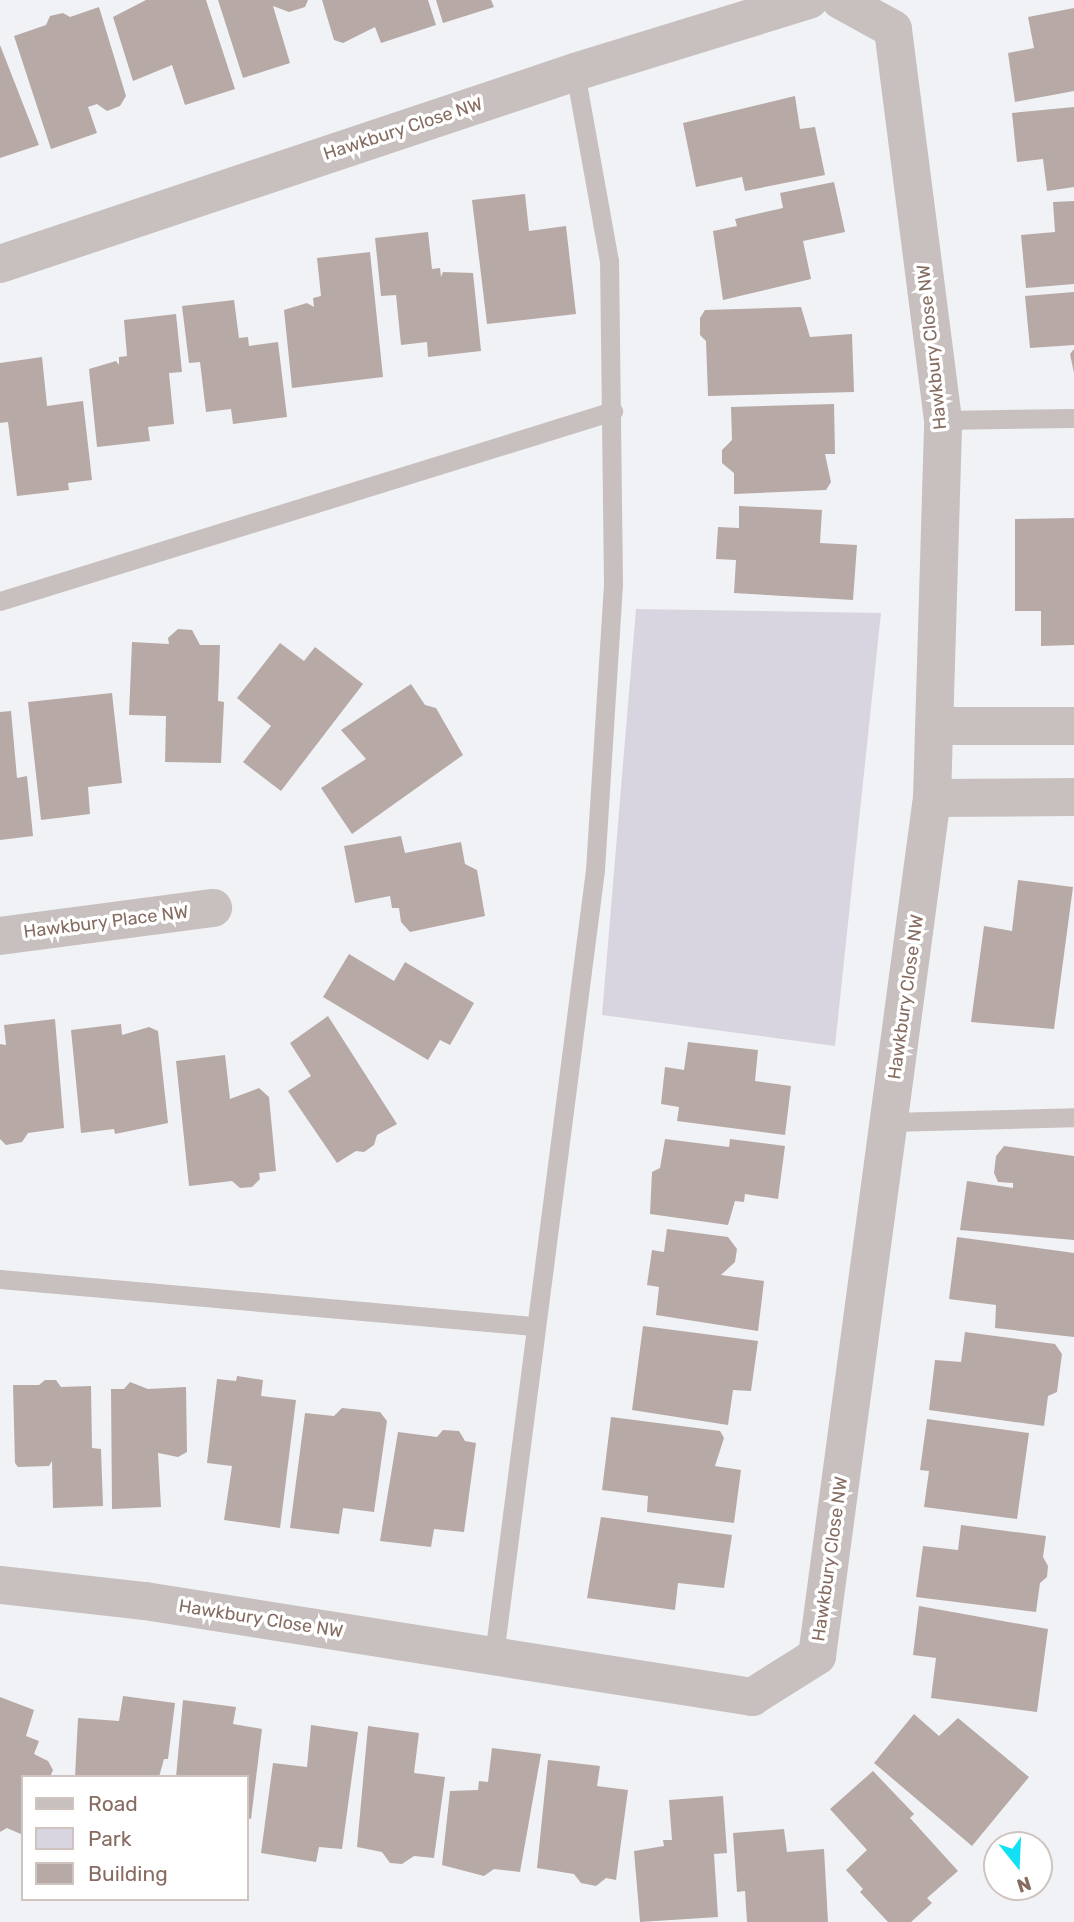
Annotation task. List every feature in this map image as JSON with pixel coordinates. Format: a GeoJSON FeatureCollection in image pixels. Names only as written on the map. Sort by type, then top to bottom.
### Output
{"type":"FeatureCollection","features":[{"type":"Feature","properties":{"kind":"street","name":"Hawkbury Close NW"},"geometry":{"type":"LineString","coordinates":[[0,264],[575,72],[808,0]]}},
{"type":"Feature","properties":{"kind":"street","name":"Hawkbury Close NW"},"geometry":{"type":"LineString","coordinates":[[0,1585],[145,1601],[752,1698],[817,1656],[932,798],[943,420],[893,29],[840,0]]}},
{"type":"Feature","properties":{"kind":"street"},"geometry":{"type":"LineString","coordinates":[[936,726],[1074,726]]}},
{"type":"Feature","properties":{"kind":"street"},"geometry":{"type":"LineString","coordinates":[[932,798],[1074,797]]}},
{"type":"Feature","properties":{"kind":"street","name":"Hawkbury Place NW"},"geometry":{"type":"LineString","coordinates":[[0,936],[213,908]]}},
{"type":"Feature","properties":{"kind":"lane"},"geometry":{"type":"LineString","coordinates":[[494,1655],[533,1326],[596,870],[612,584],[613,411],[609,261],[575,72]]}},
{"type":"Feature","properties":{"kind":"lane"},"geometry":{"type":"LineString","coordinates":[[0,601],[613,411]]}},
{"type":"Feature","properties":{"kind":"lane"},"geometry":{"type":"LineString","coordinates":[[943,420],[1074,418]]}},
{"type":"Feature","properties":{"kind":"lane"},"geometry":{"type":"LineString","coordinates":[[889,1122],[1074,1117]]}},
{"type":"Feature","properties":{"kind":"lane"},"geometry":{"type":"LineString","coordinates":[[0,1279],[533,1326]]}},
{"type":"Feature","properties":{"kind":"green space"},"geometry":{"type":"Polygon","coordinates":[[[636,609],[881,613],[835,1046],[602,1015],[636,609]]]}},
{"type":"Feature","properties":{"kind":"building"},"geometry":{"type":"Polygon","coordinates":[[[146,0],[206,0],[235,89],[185,105],[172,65],[133,81],[113,17],[146,0]]]}},
{"type":"Feature","properties":{"kind":"building"},"geometry":{"type":"Polygon","coordinates":[[[218,0],[308,0],[305,7],[289,12],[273,6],[290,63],[243,78],[218,0]]]}},
{"type":"Feature","properties":{"kind":"building"},"geometry":{"type":"Polygon","coordinates":[[[322,0],[428,0],[436,25],[381,43],[375,27],[343,43],[334,40],[322,0]]]}},
{"type":"Feature","properties":{"kind":"building"},"geometry":{"type":"Polygon","coordinates":[[[436,0],[491,0],[494,7],[443,23],[436,0]]]}},
{"type":"Feature","properties":{"kind":"building"},"geometry":{"type":"Polygon","coordinates":[[[99,7],[126,96],[120,106],[107,111],[97,104],[88,107],[97,133],[51,149],[14,36],[46,25],[50,16],[63,13],[70,17],[99,7]]]}},
{"type":"Feature","properties":{"kind":"building"},"geometry":{"type":"Polygon","coordinates":[[[1074,8],[1074,91],[1015,102],[1008,53],[1034,48],[1028,17],[1074,8]]]}},
{"type":"Feature","properties":{"kind":"building"},"geometry":{"type":"Polygon","coordinates":[[[0,45],[39,145],[0,158],[0,45]]]}},
{"type":"Feature","properties":{"kind":"building"},"geometry":{"type":"Polygon","coordinates":[[[795,96],[800,129],[815,127],[825,175],[745,191],[742,177],[696,187],[683,123],[795,96]]]}},
{"type":"Feature","properties":{"kind":"building"},"geometry":{"type":"Polygon","coordinates":[[[1074,107],[1074,187],[1047,191],[1043,159],[1017,162],[1012,113],[1074,107]]]}},
{"type":"Feature","properties":{"kind":"building"},"geometry":{"type":"Polygon","coordinates":[[[834,182],[845,232],[803,241],[811,279],[723,300],[713,231],[737,226],[735,219],[783,208],[780,193],[834,182]]]}},
{"type":"Feature","properties":{"kind":"building"},"geometry":{"type":"Polygon","coordinates":[[[525,194],[529,231],[566,226],[576,314],[487,324],[472,200],[525,194]]]}},
{"type":"Feature","properties":{"kind":"building"},"geometry":{"type":"Polygon","coordinates":[[[1074,201],[1074,284],[1026,288],[1021,235],[1055,232],[1053,202],[1074,201]]]}},
{"type":"Feature","properties":{"kind":"building"},"geometry":{"type":"Polygon","coordinates":[[[428,232],[432,269],[440,268],[441,277],[443,272],[473,273],[481,351],[428,357],[427,342],[401,345],[396,295],[381,296],[375,238],[428,232]]]}},
{"type":"Feature","properties":{"kind":"building"},"geometry":{"type":"Polygon","coordinates":[[[370,252],[383,377],[292,388],[284,310],[307,303],[314,307],[313,298],[321,296],[317,258],[370,252]]]}},
{"type":"Feature","properties":{"kind":"building"},"geometry":{"type":"Polygon","coordinates":[[[1074,292],[1074,345],[1030,348],[1025,296],[1074,292]]]}},
{"type":"Feature","properties":{"kind":"building"},"geometry":{"type":"Polygon","coordinates":[[[234,300],[239,338],[248,337],[249,346],[278,342],[287,417],[233,424],[231,409],[206,412],[200,362],[189,363],[182,306],[234,300]]]}},
{"type":"Feature","properties":{"kind":"building"},"geometry":{"type":"Polygon","coordinates":[[[801,307],[810,337],[852,334],[854,392],[708,396],[706,341],[700,335],[700,318],[705,310],[801,307]]]}},
{"type":"Feature","properties":{"kind":"building"},"geometry":{"type":"Polygon","coordinates":[[[176,314],[182,372],[169,373],[174,424],[148,427],[150,441],[97,447],[89,369],[116,361],[119,365],[119,357],[127,356],[124,320],[176,314]]]}},
{"type":"Feature","properties":{"kind":"building"},"geometry":{"type":"Polygon","coordinates":[[[1074,349],[1074,373],[1070,354],[1074,349]]]}},
{"type":"Feature","properties":{"kind":"building"},"geometry":{"type":"Polygon","coordinates":[[[42,357],[47,406],[83,401],[92,480],[68,483],[69,490],[17,496],[8,422],[0,423],[0,363],[42,357]]]}},
{"type":"Feature","properties":{"kind":"building"},"geometry":{"type":"Polygon","coordinates":[[[834,404],[835,454],[825,454],[831,482],[826,490],[734,494],[734,473],[722,463],[722,450],[732,440],[731,407],[834,404]]]}},
{"type":"Feature","properties":{"kind":"building"},"geometry":{"type":"Polygon","coordinates":[[[739,506],[822,510],[820,543],[857,545],[853,600],[734,593],[736,560],[716,559],[718,527],[739,528],[739,506]]]}},
{"type":"Feature","properties":{"kind":"building"},"geometry":{"type":"Polygon","coordinates":[[[1074,518],[1074,645],[1041,646],[1041,611],[1015,611],[1015,519],[1074,518]]]}},
{"type":"Feature","properties":{"kind":"building"},"geometry":{"type":"Polygon","coordinates":[[[178,629],[192,630],[200,645],[220,645],[218,701],[224,702],[221,763],[165,762],[166,716],[129,715],[132,642],[169,644],[168,638],[178,629]]]}},
{"type":"Feature","properties":{"kind":"building"},"geometry":{"type":"Polygon","coordinates":[[[280,643],[304,661],[315,647],[363,684],[281,791],[243,762],[271,726],[237,698],[280,643]]]}},
{"type":"Feature","properties":{"kind":"building"},"geometry":{"type":"Polygon","coordinates":[[[411,684],[425,705],[436,708],[463,755],[352,834],[321,788],[366,759],[341,730],[411,684]]]}},
{"type":"Feature","properties":{"kind":"building"},"geometry":{"type":"Polygon","coordinates":[[[112,693],[122,783],[88,787],[90,814],[41,820],[28,702],[112,693]]]}},
{"type":"Feature","properties":{"kind":"building"},"geometry":{"type":"Polygon","coordinates":[[[11,711],[17,778],[27,776],[33,836],[0,840],[0,712],[11,711]]]}},
{"type":"Feature","properties":{"kind":"building"},"geometry":{"type":"Polygon","coordinates":[[[401,836],[405,853],[461,842],[465,864],[477,870],[485,916],[410,932],[401,922],[399,908],[392,908],[390,896],[355,903],[344,846],[401,836]]]}},
{"type":"Feature","properties":{"kind":"building"},"geometry":{"type":"Polygon","coordinates":[[[1018,880],[1073,887],[1054,1029],[971,1022],[984,926],[1012,931],[1018,880]]]}},
{"type":"Feature","properties":{"kind":"building"},"geometry":{"type":"Polygon","coordinates":[[[349,954],[394,981],[405,962],[474,1003],[450,1045],[440,1040],[428,1060],[323,997],[349,954]]]}},
{"type":"Feature","properties":{"kind":"building"},"geometry":{"type":"Polygon","coordinates":[[[328,1016],[397,1124],[377,1135],[374,1145],[364,1152],[356,1151],[337,1163],[288,1091],[311,1076],[290,1043],[328,1016]]]}},
{"type":"Feature","properties":{"kind":"building"},"geometry":{"type":"Polygon","coordinates":[[[55,1019],[64,1128],[28,1133],[22,1142],[6,1145],[0,1139],[0,1044],[6,1045],[4,1025],[55,1019]]]}},
{"type":"Feature","properties":{"kind":"building"},"geometry":{"type":"Polygon","coordinates":[[[121,1024],[122,1035],[149,1027],[158,1031],[168,1123],[115,1134],[114,1129],[81,1133],[71,1030],[121,1024]]]}},
{"type":"Feature","properties":{"kind":"building"},"geometry":{"type":"Polygon","coordinates":[[[688,1042],[758,1050],[755,1081],[791,1086],[785,1135],[677,1121],[679,1107],[661,1104],[665,1067],[684,1070],[688,1042]]]}},
{"type":"Feature","properties":{"kind":"building"},"geometry":{"type":"Polygon","coordinates":[[[225,1055],[230,1099],[259,1088],[269,1097],[276,1171],[259,1173],[260,1179],[252,1187],[240,1188],[232,1181],[189,1186],[176,1061],[225,1055]]]}},
{"type":"Feature","properties":{"kind":"building"},"geometry":{"type":"Polygon","coordinates":[[[665,1139],[729,1147],[730,1139],[785,1146],[778,1199],[745,1194],[744,1202],[735,1201],[728,1225],[650,1214],[652,1172],[660,1168],[665,1139]]]}},
{"type":"Feature","properties":{"kind":"building"},"geometry":{"type":"Polygon","coordinates":[[[1004,1146],[1074,1156],[1074,1240],[960,1230],[967,1181],[1013,1188],[1013,1183],[998,1182],[994,1173],[996,1156],[1004,1146]]]}},
{"type":"Feature","properties":{"kind":"building"},"geometry":{"type":"Polygon","coordinates":[[[667,1229],[728,1237],[737,1249],[735,1262],[721,1275],[764,1281],[758,1331],[656,1315],[659,1287],[647,1285],[652,1250],[664,1252],[667,1229]]]}},
{"type":"Feature","properties":{"kind":"building"},"geometry":{"type":"Polygon","coordinates":[[[957,1237],[1074,1253],[1074,1337],[995,1328],[996,1305],[949,1299],[957,1237]]]}},
{"type":"Feature","properties":{"kind":"building"},"geometry":{"type":"Polygon","coordinates":[[[643,1326],[758,1341],[751,1391],[733,1390],[728,1425],[632,1410],[643,1326]]]}},
{"type":"Feature","properties":{"kind":"building"},"geometry":{"type":"Polygon","coordinates":[[[965,1332],[1055,1344],[1062,1354],[1057,1392],[1048,1396],[1044,1426],[929,1410],[935,1360],[961,1362],[965,1332]]]}},
{"type":"Feature","properties":{"kind":"building"},"geometry":{"type":"Polygon","coordinates":[[[237,1376],[263,1380],[261,1396],[296,1400],[280,1528],[224,1520],[232,1466],[207,1463],[217,1379],[236,1381],[237,1376]]]}},
{"type":"Feature","properties":{"kind":"building"},"geometry":{"type":"Polygon","coordinates":[[[45,1380],[56,1380],[61,1387],[91,1386],[92,1448],[101,1449],[103,1506],[53,1508],[52,1461],[49,1466],[18,1467],[15,1463],[13,1385],[39,1385],[45,1380]]]}},
{"type":"Feature","properties":{"kind":"building"},"geometry":{"type":"Polygon","coordinates":[[[130,1382],[148,1389],[186,1387],[187,1452],[178,1457],[158,1453],[161,1507],[112,1509],[111,1389],[124,1389],[130,1382]]]}},
{"type":"Feature","properties":{"kind":"building"},"geometry":{"type":"Polygon","coordinates":[[[342,1408],[380,1412],[387,1421],[374,1512],[343,1508],[339,1534],[290,1528],[305,1413],[334,1416],[342,1408]]]}},
{"type":"Feature","properties":{"kind":"building"},"geometry":{"type":"Polygon","coordinates":[[[611,1417],[720,1431],[724,1438],[715,1466],[741,1470],[734,1523],[647,1512],[648,1496],[602,1490],[611,1417]]]}},
{"type":"Feature","properties":{"kind":"building"},"geometry":{"type":"Polygon","coordinates":[[[927,1419],[1029,1433],[1017,1519],[924,1507],[929,1471],[920,1470],[927,1419]]]}},
{"type":"Feature","properties":{"kind":"building"},"geometry":{"type":"Polygon","coordinates":[[[443,1430],[459,1431],[465,1441],[476,1443],[464,1532],[434,1529],[431,1547],[380,1541],[398,1432],[437,1437],[443,1430]]]}},
{"type":"Feature","properties":{"kind":"building"},"geometry":{"type":"Polygon","coordinates":[[[601,1517],[732,1535],[724,1588],[678,1583],[675,1610],[587,1598],[601,1517]]]}},
{"type":"Feature","properties":{"kind":"building"},"geometry":{"type":"Polygon","coordinates":[[[961,1525],[1046,1536],[1043,1557],[1048,1566],[1047,1577],[1040,1583],[1036,1612],[916,1597],[923,1546],[958,1550],[961,1525]]]}},
{"type":"Feature","properties":{"kind":"building"},"geometry":{"type":"Polygon","coordinates":[[[919,1606],[1048,1629],[1037,1712],[931,1698],[936,1658],[913,1655],[919,1606]]]}},
{"type":"Feature","properties":{"kind":"building"},"geometry":{"type":"Polygon","coordinates":[[[123,1696],[175,1703],[168,1759],[164,1759],[160,1775],[75,1775],[78,1718],[119,1721],[123,1696]]]}},
{"type":"Feature","properties":{"kind":"building"},"geometry":{"type":"Polygon","coordinates":[[[0,1697],[34,1710],[26,1736],[39,1741],[34,1754],[48,1761],[53,1770],[51,1775],[21,1775],[21,1834],[7,1828],[0,1832],[0,1697]]]}},
{"type":"Feature","properties":{"kind":"building"},"geometry":{"type":"Polygon","coordinates":[[[183,1700],[236,1707],[233,1724],[262,1729],[251,1819],[248,1818],[248,1775],[176,1775],[183,1700]]]}},
{"type":"Feature","properties":{"kind":"building"},"geometry":{"type":"Polygon","coordinates":[[[914,1714],[939,1736],[958,1718],[1029,1777],[972,1846],[874,1763],[914,1714]]]}},
{"type":"Feature","properties":{"kind":"building"},"geometry":{"type":"Polygon","coordinates":[[[311,1725],[358,1732],[342,1849],[319,1847],[316,1862],[261,1853],[273,1763],[307,1767],[311,1725]]]}},
{"type":"Feature","properties":{"kind":"building"},"geometry":{"type":"Polygon","coordinates":[[[368,1726],[419,1733],[414,1773],[445,1777],[434,1858],[414,1856],[402,1864],[390,1863],[382,1852],[357,1847],[368,1726]]]}},
{"type":"Feature","properties":{"kind":"building"},"geometry":{"type":"Polygon","coordinates":[[[492,1748],[541,1754],[520,1872],[494,1869],[484,1876],[442,1865],[450,1791],[478,1790],[479,1781],[488,1782],[492,1748]]]}},
{"type":"Feature","properties":{"kind":"building"},"geometry":{"type":"Polygon","coordinates":[[[548,1760],[600,1766],[597,1786],[628,1790],[616,1880],[606,1878],[596,1886],[581,1883],[574,1874],[537,1868],[548,1760]]]}},
{"type":"Feature","properties":{"kind":"building"},"geometry":{"type":"Polygon","coordinates":[[[873,1771],[914,1814],[910,1818],[958,1871],[927,1898],[932,1903],[911,1922],[888,1922],[860,1892],[863,1889],[846,1870],[867,1850],[830,1809],[873,1771]]]}},
{"type":"Feature","properties":{"kind":"building"},"geometry":{"type":"Polygon","coordinates":[[[723,1796],[727,1853],[714,1854],[718,1917],[640,1922],[634,1851],[664,1846],[663,1840],[672,1840],[669,1800],[723,1796]]]}},
{"type":"Feature","properties":{"kind":"building"},"geometry":{"type":"Polygon","coordinates":[[[784,1829],[787,1852],[824,1849],[828,1922],[747,1922],[745,1891],[737,1892],[733,1833],[784,1829]]]}}]}
